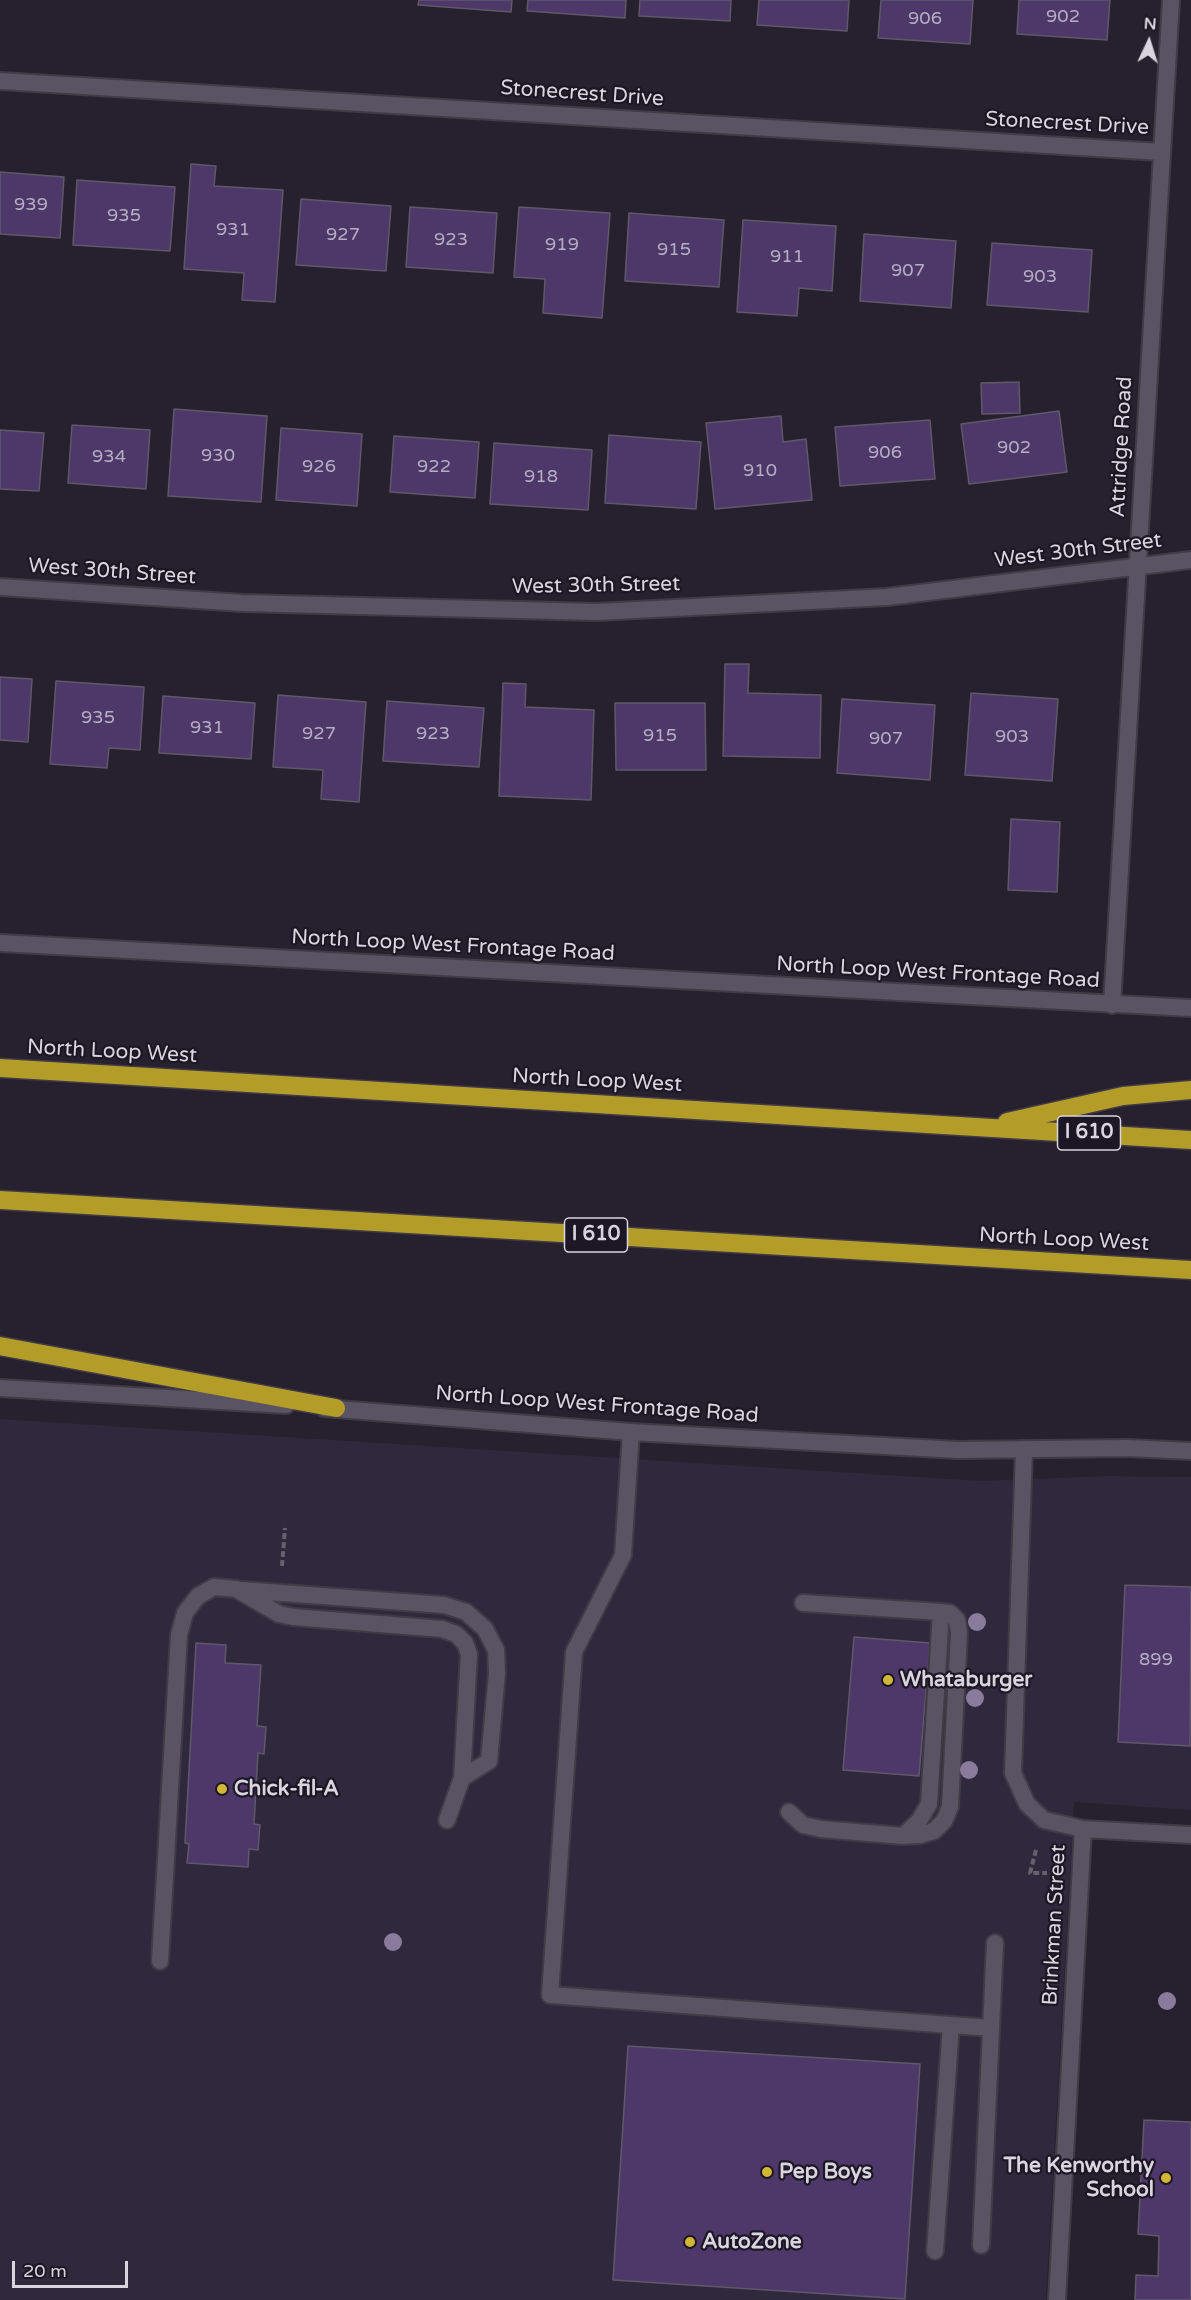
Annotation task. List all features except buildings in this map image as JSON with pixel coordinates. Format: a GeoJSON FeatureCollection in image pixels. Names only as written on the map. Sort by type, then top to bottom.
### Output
{"type":"FeatureCollection","features":[{"type":"Feature","properties":{"kind":"highway","name":"North Loop West"},"geometry":{"type":"LineString","coordinates":[[0,1068],[1191,1140]]}},
{"type":"Feature","properties":{"kind":"highway"},"geometry":{"type":"LineString","coordinates":[[987,1127],[1123,1096],[1191,1090]]}},
{"type":"Feature","properties":{"kind":"highway","name":"North Loop West"},"geometry":{"type":"LineString","coordinates":[[0,1200],[1191,1270]]}},
{"type":"Feature","properties":{"kind":"highway"},"geometry":{"type":"LineString","coordinates":[[0,1346],[336,1408]]}},
{"type":"Feature","properties":{"kind":"street","name":"Attridge Road"},"geometry":{"type":"LineString","coordinates":[[1112,1005],[1171,0]]}},
{"type":"Feature","properties":{"kind":"street","name":"Stonecrest Drive"},"geometry":{"type":"LineString","coordinates":[[0,81],[1161,152]]}},
{"type":"Feature","properties":{"kind":"street","name":"West 30th Street"},"geometry":{"type":"LineString","coordinates":[[0,587],[243,603],[597,612],[887,597],[1191,560]]}},
{"type":"Feature","properties":{"kind":"street","name":"North Loop West Frontage Road"},"geometry":{"type":"LineString","coordinates":[[0,943],[1191,1008]]}},
{"type":"Feature","properties":{"kind":"street","name":"North Loop West Frontage Road"},"geometry":{"type":"LineString","coordinates":[[0,1388],[336,1408],[631,1432],[958,1450],[1127,1448],[1191,1451]]}},
{"type":"Feature","properties":{"kind":"street"},"geometry":{"type":"LineString","coordinates":[[631,1432],[622,1555],[574,1652],[550,1995],[991,2028]]}},
{"type":"Feature","properties":{"kind":"street","name":"Brinkman Street"},"geometry":{"type":"LineString","coordinates":[[1024,1449],[1013,1773],[1027,1804],[1044,1820],[1083,1829],[1057,2300]]}},
{"type":"Feature","properties":{"kind":"street"},"geometry":{"type":"LineString","coordinates":[[160,1961],[179,1635],[185,1613],[198,1596],[214,1587],[444,1605],[466,1612],[485,1629],[496,1650],[498,1673],[489,1761],[462,1778]]}},
{"type":"Feature","properties":{"kind":"street"},"geometry":{"type":"LineString","coordinates":[[236,1589],[279,1614],[442,1629],[456,1634],[465,1643],[468,1654],[462,1778],[447,1820]]}},
{"type":"Feature","properties":{"kind":"street"},"geometry":{"type":"LineString","coordinates":[[789,1812],[803,1825],[821,1829],[903,1836],[920,1821],[928,1804],[941,1612],[803,1603]]}},
{"type":"Feature","properties":{"kind":"street"},"geometry":{"type":"LineString","coordinates":[[1083,1829],[1191,1835]]}},
{"type":"Feature","properties":{"kind":"street"},"geometry":{"type":"LineString","coordinates":[[981,2245],[995,1943]]}},
{"type":"Feature","properties":{"kind":"street"},"geometry":{"type":"LineString","coordinates":[[935,2251],[951,2025]]}},
{"type":"Feature","properties":{"kind":"path"},"geometry":{"type":"LineString","coordinates":[[282,1571],[285,1528]]}},
{"type":"Feature","properties":{"kind":"path"},"geometry":{"type":"LineString","coordinates":[[1036,1850],[1030,1873],[1047,1873]]}},
{"type":"Feature","properties":{"kind":"shaded area"},"geometry":{"type":"Polygon","coordinates":[[[0,1419],[981,1481],[1106,1476],[1191,1477],[1191,1810],[1074,1802],[1046,2300],[0,2300],[0,1419]]]}},
{"type":"Feature","properties":{"kind":"place","name":"Whataburger"},"geometry":{"type":"Point","coordinates":[888,1680]}},
{"type":"Feature","properties":{"kind":"place","name":"Chick-fil-A"},"geometry":{"type":"Point","coordinates":[222,1789]}},
{"type":"Feature","properties":{"kind":"place","name":"Pep Boys"},"geometry":{"type":"Point","coordinates":[767,2172]}},
{"type":"Feature","properties":{"kind":"place","name":"The Kenworthy School"},"geometry":{"type":"Point","coordinates":[1166,2178]}},
{"type":"Feature","properties":{"kind":"place","name":"AutoZone"},"geometry":{"type":"Point","coordinates":[690,2242]}}]}
